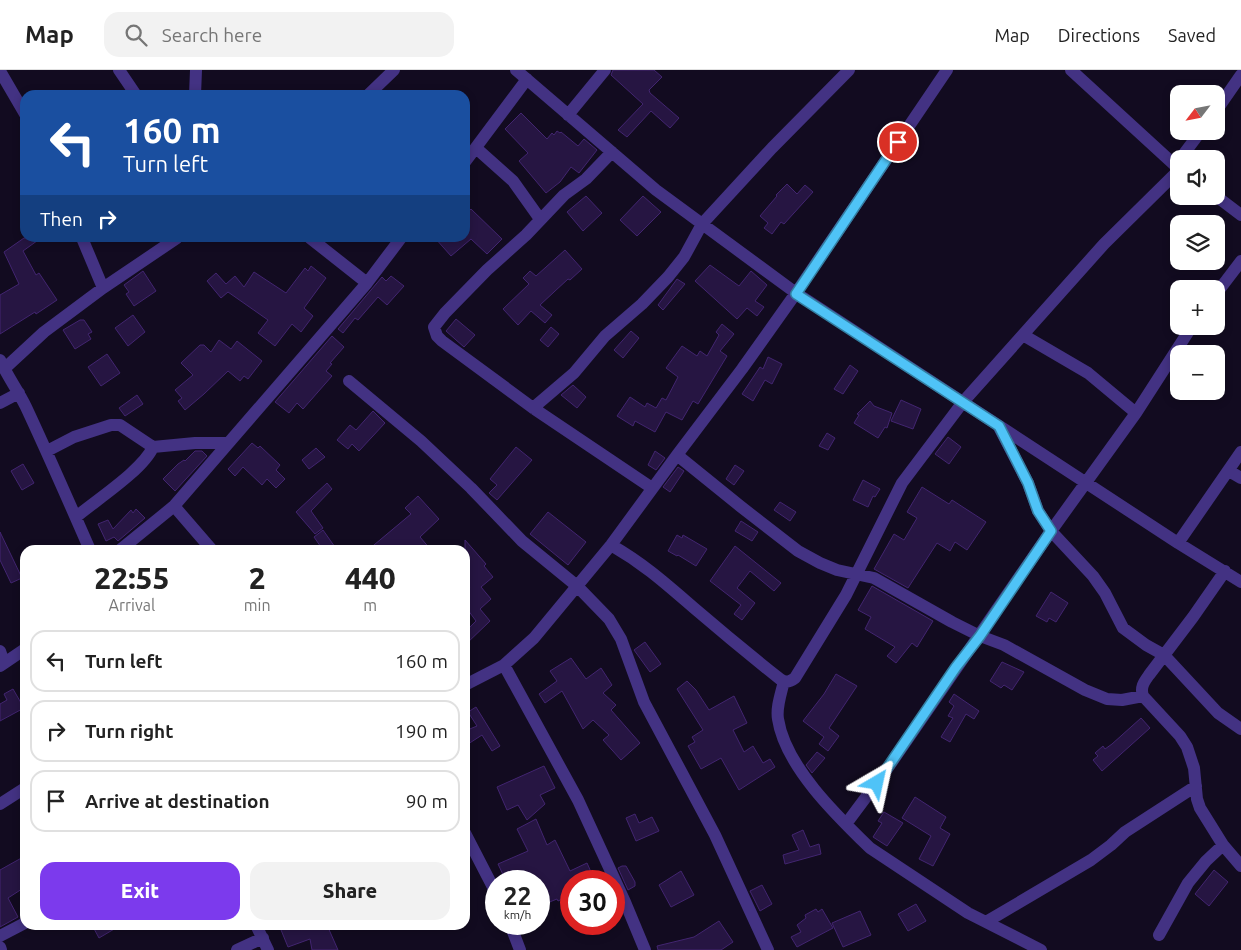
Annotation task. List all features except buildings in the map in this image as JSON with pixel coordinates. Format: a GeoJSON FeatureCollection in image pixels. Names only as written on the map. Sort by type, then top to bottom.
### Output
{"type":"FeatureCollection","features":[{"type":"Feature","properties":{"kind":"street"},"geometry":{"type":"LineString","coordinates":[[0,70],[20,105]]}},
{"type":"Feature","properties":{"kind":"street"},"geometry":{"type":"LineString","coordinates":[[119,70],[133,90]]}},
{"type":"Feature","properties":{"kind":"street"},"geometry":{"type":"LineString","coordinates":[[195,90],[196,70]]}},
{"type":"Feature","properties":{"kind":"street"},"geometry":{"type":"LineString","coordinates":[[373,90],[394,70]]}},
{"type":"Feature","properties":{"kind":"street"},"geometry":{"type":"LineString","coordinates":[[516,70],[656,190],[796,294],[1241,582]]}},
{"type":"Feature","properties":{"kind":"street"},"geometry":{"type":"LineString","coordinates":[[568,115],[605,70]]}},
{"type":"Feature","properties":{"kind":"street"},"geometry":{"type":"LineString","coordinates":[[533,408],[574,373],[605,336],[642,304],[668,277],[684,257],[702,224],[772,148],[849,70]]}},
{"type":"Feature","properties":{"kind":"street"},"geometry":{"type":"LineString","coordinates":[[470,679],[504,666],[534,638],[611,545],[796,294],[947,70]]}},
{"type":"Feature","properties":{"kind":"street"},"geometry":{"type":"LineString","coordinates":[[1071,70],[1170,158]]}},
{"type":"Feature","properties":{"kind":"street"},"geometry":{"type":"LineString","coordinates":[[1225,98],[1241,75]]}},
{"type":"Feature","properties":{"kind":"street"},"geometry":{"type":"LineString","coordinates":[[470,156],[526,79]]}},
{"type":"Feature","properties":{"kind":"street"},"geometry":{"type":"LineString","coordinates":[[476,148],[513,181],[540,219]]}},
{"type":"Feature","properties":{"kind":"street"},"geometry":{"type":"LineString","coordinates":[[612,152],[586,179],[564,195],[452,306],[434,327],[437,336],[442,341],[533,408],[652,488]]}},
{"type":"Feature","properties":{"kind":"street"},"geometry":{"type":"LineString","coordinates":[[611,545],[634,558],[663,580],[692,607],[784,682],[791,681],[795,678],[846,595],[902,483],[963,402],[1104,244],[1170,174]]}},
{"type":"Feature","properties":{"kind":"street"},"geometry":{"type":"LineString","coordinates":[[1225,203],[1241,215]]}},
{"type":"Feature","properties":{"kind":"street"},"geometry":{"type":"LineString","coordinates":[[84,242],[103,288]]}},
{"type":"Feature","properties":{"kind":"street"},"geometry":{"type":"LineString","coordinates":[[88,545],[47,451],[19,393],[2,364],[103,288],[171,242]]}},
{"type":"Feature","properties":{"kind":"street"},"geometry":{"type":"LineString","coordinates":[[315,242],[367,283]]}},
{"type":"Feature","properties":{"kind":"street"},"geometry":{"type":"LineString","coordinates":[[126,545],[174,506],[367,283],[398,242]]}},
{"type":"Feature","properties":{"kind":"street"},"geometry":{"type":"LineString","coordinates":[[1225,282],[1241,261]]}},
{"type":"Feature","properties":{"kind":"street"},"geometry":{"type":"LineString","coordinates":[[1023,335],[1088,373],[1136,413]]}},
{"type":"Feature","properties":{"kind":"street"},"geometry":{"type":"LineString","coordinates":[[846,824],[887,770],[956,667],[980,636],[1051,531],[1136,413],[1186,335]]}},
{"type":"Feature","properties":{"kind":"street"},"geometry":{"type":"LineString","coordinates":[[349,382],[421,441],[471,488],[522,541],[577,586],[609,619],[621,639],[644,702],[715,835],[768,950]]}},
{"type":"Feature","properties":{"kind":"street"},"geometry":{"type":"LineString","coordinates":[[0,402],[19,393]]}},
{"type":"Feature","properties":{"kind":"street"},"geometry":{"type":"LineString","coordinates":[[47,451],[74,437],[111,425],[120,425],[153,447],[195,443],[228,443]]}},
{"type":"Feature","properties":{"kind":"street"},"geometry":{"type":"LineString","coordinates":[[999,426],[1028,483],[1038,511],[1051,531],[1093,576],[1105,593],[1123,628],[1146,645],[1164,655],[1218,713],[1241,730]]}},
{"type":"Feature","properties":{"kind":"street"},"geometry":{"type":"LineString","coordinates":[[76,517],[124,480],[149,455],[153,447]]}},
{"type":"Feature","properties":{"kind":"street"},"geometry":{"type":"LineString","coordinates":[[1178,543],[1241,452]]}},
{"type":"Feature","properties":{"kind":"street"},"geometry":{"type":"LineString","coordinates":[[677,455],[798,550],[820,563],[836,570],[874,578],[980,636],[1004,645],[1085,690],[1107,699],[1122,700],[1143,696]]}},
{"type":"Feature","properties":{"kind":"street"},"geometry":{"type":"LineString","coordinates":[[1229,471],[1241,478]]}},
{"type":"Feature","properties":{"kind":"street"},"geometry":{"type":"LineString","coordinates":[[174,506],[208,545]]}},
{"type":"Feature","properties":{"kind":"street"},"geometry":{"type":"LineString","coordinates":[[1225,571],[1142,685],[1141,692],[1180,736],[1187,747],[1194,768],[1200,808],[1223,845],[1241,866]]}},
{"type":"Feature","properties":{"kind":"street"},"geometry":{"type":"LineString","coordinates":[[0,651],[2,664],[20,651]]}},
{"type":"Feature","properties":{"kind":"street"},"geometry":{"type":"LineString","coordinates":[[504,666],[578,800],[645,950]]}},
{"type":"Feature","properties":{"kind":"street"},"geometry":{"type":"LineString","coordinates":[[784,682],[777,709],[778,719],[788,751],[804,776],[846,824],[870,848],[968,913],[1041,950]]}},
{"type":"Feature","properties":{"kind":"street"},"geometry":{"type":"LineString","coordinates":[[986,922],[1091,860],[1125,832],[1196,786]]}},
{"type":"Feature","properties":{"kind":"street"},"geometry":{"type":"LineString","coordinates":[[0,804],[20,791]]}},
{"type":"Feature","properties":{"kind":"street"},"geometry":{"type":"LineString","coordinates":[[470,843],[485,872]]}},
{"type":"Feature","properties":{"kind":"street"},"geometry":{"type":"LineString","coordinates":[[1158,935],[1188,883],[1206,861],[1223,845]]}},
{"type":"Feature","properties":{"kind":"street"},"geometry":{"type":"LineString","coordinates":[[0,936],[20,926]]}},
{"type":"Feature","properties":{"kind":"street"},"geometry":{"type":"LineString","coordinates":[[258,930],[268,950]]}},
{"type":"Feature","properties":{"kind":"street"},"geometry":{"type":"LineString","coordinates":[[514,935],[520,950]]}},
{"type":"Feature","properties":{"kind":"street"},"geometry":{"type":"LineString","coordinates":[[236,950],[262,938]]}},
{"type":"Feature","properties":{"kind":"route"},"geometry":{"type":"LineString","coordinates":[[877,783],[1051,531],[1038,511],[1028,483],[999,426],[796,294],[898,142]]}}]}
